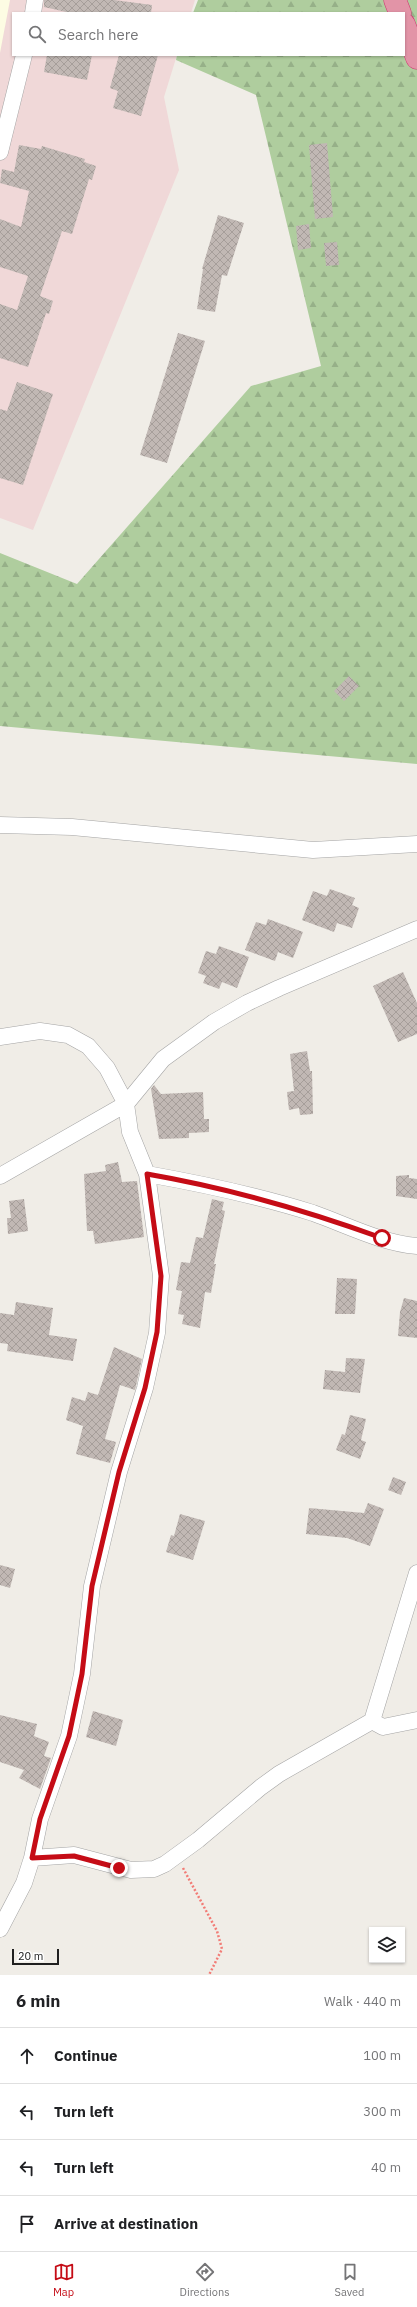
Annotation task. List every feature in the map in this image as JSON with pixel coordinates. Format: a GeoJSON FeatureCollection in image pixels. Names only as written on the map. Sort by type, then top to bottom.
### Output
{"type":"FeatureCollection","features":[{"type":"Feature","properties":{"kind":"highway"},"geometry":{"type":"LineString","coordinates":[[395,0],[400,12]]}},
{"type":"Feature","properties":{"kind":"highway"},"geometry":{"type":"LineString","coordinates":[[405,27],[417,58]]}},
{"type":"Feature","properties":{"kind":"street"},"geometry":{"type":"LineString","coordinates":[[33,12],[36,0]]}},
{"type":"Feature","properties":{"kind":"street"},"geometry":{"type":"LineString","coordinates":[[0,152],[24,56]]}},
{"type":"Feature","properties":{"kind":"street"},"geometry":{"type":"LineString","coordinates":[[0,825],[72,827],[313,850],[417,844]]}},
{"type":"Feature","properties":{"kind":"street"},"geometry":{"type":"LineString","coordinates":[[0,1176],[126,1104],[163,1059],[214,1022],[273,991],[417,928]]}},
{"type":"Feature","properties":{"kind":"street"},"geometry":{"type":"LineString","coordinates":[[0,1037],[40,1031],[68,1035],[88,1046],[108,1068],[126,1104],[130,1132],[147,1174],[161,1276],[157,1332],[145,1388],[119,1472],[92,1586],[82,1674],[69,1736],[40,1819],[32,1858],[24,1883],[0,1929]]}},
{"type":"Feature","properties":{"kind":"street"},"geometry":{"type":"LineString","coordinates":[[147,1174],[196,1182],[264,1199],[313,1213],[382,1238],[417,1246]]}},
{"type":"Feature","properties":{"kind":"street"},"geometry":{"type":"LineString","coordinates":[[32,1858],[74,1856],[119,1868],[142,1870],[159,1866],[177,1856],[279,1774],[372,1721],[417,1573]]}},
{"type":"Feature","properties":{"kind":"street"},"geometry":{"type":"LineString","coordinates":[[372,1721],[383,1727],[417,1720]]}},
{"type":"Feature","properties":{"kind":"path"},"geometry":{"type":"LineString","coordinates":[[177,1856],[217,1931],[222,1949],[209,1975]]}},
{"type":"Feature","properties":{"kind":"shaded area"},"geometry":{"type":"Polygon","coordinates":[[[0,0],[195,0],[191,12],[12,12],[12,56],[177,56],[164,97],[179,170],[33,530],[0,518],[0,0]]]}},
{"type":"Feature","properties":{"kind":"shaded area"},"geometry":{"type":"Polygon","coordinates":[[[0,0],[10,0],[0,53],[0,0]]]}},
{"type":"Feature","properties":{"kind":"green space"},"geometry":{"type":"Polygon","coordinates":[[[198,0],[417,0],[417,764],[0,726],[0,553],[77,584],[251,386],[321,366],[256,95],[176,60],[177,56],[405,56],[405,12],[193,12],[198,0]]]}},
{"type":"Feature","properties":{"kind":"building"},"geometry":{"type":"Polygon","coordinates":[[[44,0],[114,0],[152,5],[151,12],[66,12],[44,7],[44,0]]]}},
{"type":"Feature","properties":{"kind":"building"},"geometry":{"type":"Polygon","coordinates":[[[47,56],[92,56],[87,80],[44,72],[47,56]]]}},
{"type":"Feature","properties":{"kind":"building"},"geometry":{"type":"Polygon","coordinates":[[[119,56],[158,56],[141,116],[113,108],[118,91],[110,88],[119,56]]]}},
{"type":"Feature","properties":{"kind":"building"},"geometry":{"type":"Polygon","coordinates":[[[327,143],[333,217],[315,219],[309,145],[327,143]]]}},
{"type":"Feature","properties":{"kind":"building"},"geometry":{"type":"Polygon","coordinates":[[[19,145],[41,149],[42,146],[85,159],[84,162],[96,166],[92,180],[89,179],[72,234],[62,231],[40,296],[53,301],[49,314],[46,313],[28,367],[0,358],[0,304],[17,310],[28,276],[0,267],[0,219],[21,227],[29,191],[0,183],[2,169],[14,172],[19,145]]]}},
{"type":"Feature","properties":{"kind":"building"},"geometry":{"type":"Polygon","coordinates":[[[218,215],[244,223],[227,276],[222,275],[215,312],[197,309],[202,269],[218,215]]]}},
{"type":"Feature","properties":{"kind":"building"},"geometry":{"type":"Polygon","coordinates":[[[309,224],[311,248],[298,250],[296,226],[309,224]]]}},
{"type":"Feature","properties":{"kind":"building"},"geometry":{"type":"Polygon","coordinates":[[[337,242],[339,265],[326,266],[324,243],[337,242]]]}},
{"type":"Feature","properties":{"kind":"building"},"geometry":{"type":"Polygon","coordinates":[[[178,333],[205,341],[167,463],[140,455],[178,333]]]}},
{"type":"Feature","properties":{"kind":"building"},"geometry":{"type":"Polygon","coordinates":[[[17,382],[53,394],[23,485],[0,478],[0,409],[7,411],[17,382]]]}},
{"type":"Feature","properties":{"kind":"building"},"geometry":{"type":"Polygon","coordinates":[[[349,676],[359,686],[344,701],[334,691],[349,676]]]}},
{"type":"Feature","properties":{"kind":"building"},"geometry":{"type":"Polygon","coordinates":[[[330,889],[355,898],[352,905],[359,908],[352,928],[337,923],[334,932],[302,920],[313,891],[327,896],[330,889]]]}},
{"type":"Feature","properties":{"kind":"building"},"geometry":{"type":"Polygon","coordinates":[[[268,919],[303,932],[293,958],[278,952],[275,961],[245,950],[256,922],[266,925],[268,919]]]}},
{"type":"Feature","properties":{"kind":"building"},"geometry":{"type":"Polygon","coordinates":[[[219,946],[249,957],[237,988],[222,982],[219,989],[203,983],[206,976],[198,973],[206,951],[216,954],[219,946]]]}},
{"type":"Feature","properties":{"kind":"building"},"geometry":{"type":"Polygon","coordinates":[[[403,972],[417,1003],[417,1034],[398,1042],[373,986],[403,972]]]}},
{"type":"Feature","properties":{"kind":"building"},"geometry":{"type":"Polygon","coordinates":[[[307,1051],[310,1071],[312,1071],[313,1114],[300,1115],[299,1108],[289,1110],[287,1092],[294,1091],[290,1054],[307,1051]]]}},
{"type":"Feature","properties":{"kind":"building"},"geometry":{"type":"Polygon","coordinates":[[[154,1085],[161,1094],[203,1092],[204,1119],[209,1119],[209,1132],[189,1133],[189,1138],[159,1139],[151,1089],[154,1085]]]}},
{"type":"Feature","properties":{"kind":"building"},"geometry":{"type":"Polygon","coordinates":[[[118,1162],[122,1182],[137,1181],[144,1237],[95,1244],[93,1231],[87,1231],[84,1174],[106,1171],[105,1165],[118,1162]]]}},
{"type":"Feature","properties":{"kind":"building"},"geometry":{"type":"Polygon","coordinates":[[[409,1175],[409,1178],[417,1179],[417,1199],[396,1196],[396,1176],[409,1175]]]}},
{"type":"Feature","properties":{"kind":"building"},"geometry":{"type":"Polygon","coordinates":[[[24,1199],[28,1231],[8,1234],[7,1218],[11,1218],[9,1201],[24,1199]]]}},
{"type":"Feature","properties":{"kind":"building"},"geometry":{"type":"Polygon","coordinates":[[[212,1199],[224,1202],[222,1210],[225,1211],[214,1264],[216,1264],[211,1293],[205,1292],[200,1328],[182,1324],[184,1315],[178,1314],[182,1291],[176,1290],[181,1262],[190,1263],[196,1237],[203,1238],[212,1199]]]}},
{"type":"Feature","properties":{"kind":"building"},"geometry":{"type":"Polygon","coordinates":[[[337,1278],[357,1279],[355,1314],[335,1314],[337,1278]]]}},
{"type":"Feature","properties":{"kind":"building"},"geometry":{"type":"Polygon","coordinates":[[[404,1298],[417,1301],[417,1338],[398,1336],[400,1312],[404,1298]]]}},
{"type":"Feature","properties":{"kind":"building"},"geometry":{"type":"Polygon","coordinates":[[[16,1302],[53,1308],[49,1335],[77,1339],[73,1361],[7,1351],[8,1344],[0,1343],[0,1313],[14,1315],[16,1302]]]}},
{"type":"Feature","properties":{"kind":"building"},"geometry":{"type":"Polygon","coordinates":[[[114,1347],[142,1359],[135,1390],[120,1385],[105,1439],[116,1442],[110,1463],[76,1454],[83,1426],[66,1420],[72,1397],[85,1401],[88,1392],[98,1395],[114,1347]]]}},
{"type":"Feature","properties":{"kind":"building"},"geometry":{"type":"Polygon","coordinates":[[[346,1358],[365,1359],[360,1393],[323,1389],[325,1370],[345,1372],[346,1358]]]}},
{"type":"Feature","properties":{"kind":"building"},"geometry":{"type":"Polygon","coordinates":[[[350,1415],[366,1419],[361,1440],[366,1442],[360,1459],[336,1450],[342,1434],[345,1435],[350,1415]]]}},
{"type":"Feature","properties":{"kind":"building"},"geometry":{"type":"Polygon","coordinates":[[[393,1477],[406,1482],[401,1495],[388,1490],[393,1477]]]}},
{"type":"Feature","properties":{"kind":"building"},"geometry":{"type":"Polygon","coordinates":[[[368,1503],[384,1509],[370,1546],[347,1538],[306,1534],[309,1508],[364,1513],[368,1503]]]}},
{"type":"Feature","properties":{"kind":"building"},"geometry":{"type":"Polygon","coordinates":[[[180,1514],[205,1521],[193,1560],[166,1552],[171,1535],[174,1536],[180,1514]]]}},
{"type":"Feature","properties":{"kind":"building"},"geometry":{"type":"Polygon","coordinates":[[[0,1565],[15,1569],[10,1588],[0,1585],[0,1565]]]}},
{"type":"Feature","properties":{"kind":"building"},"geometry":{"type":"Polygon","coordinates":[[[93,1711],[123,1720],[116,1746],[86,1737],[93,1711]]]}},
{"type":"Feature","properties":{"kind":"building"},"geometry":{"type":"Polygon","coordinates":[[[0,1715],[37,1724],[34,1736],[49,1742],[44,1756],[51,1758],[40,1789],[19,1778],[24,1770],[0,1762],[0,1715]]]}},
{"type":"Feature","properties":{"kind":"route"},"geometry":{"type":"LineString","coordinates":[[119,1868],[86,1857],[59,1855],[32,1858],[40,1819],[69,1736],[82,1674],[92,1586],[119,1472],[145,1388],[157,1332],[161,1276],[147,1174],[196,1182],[264,1199],[313,1213],[382,1238]]}}]}
